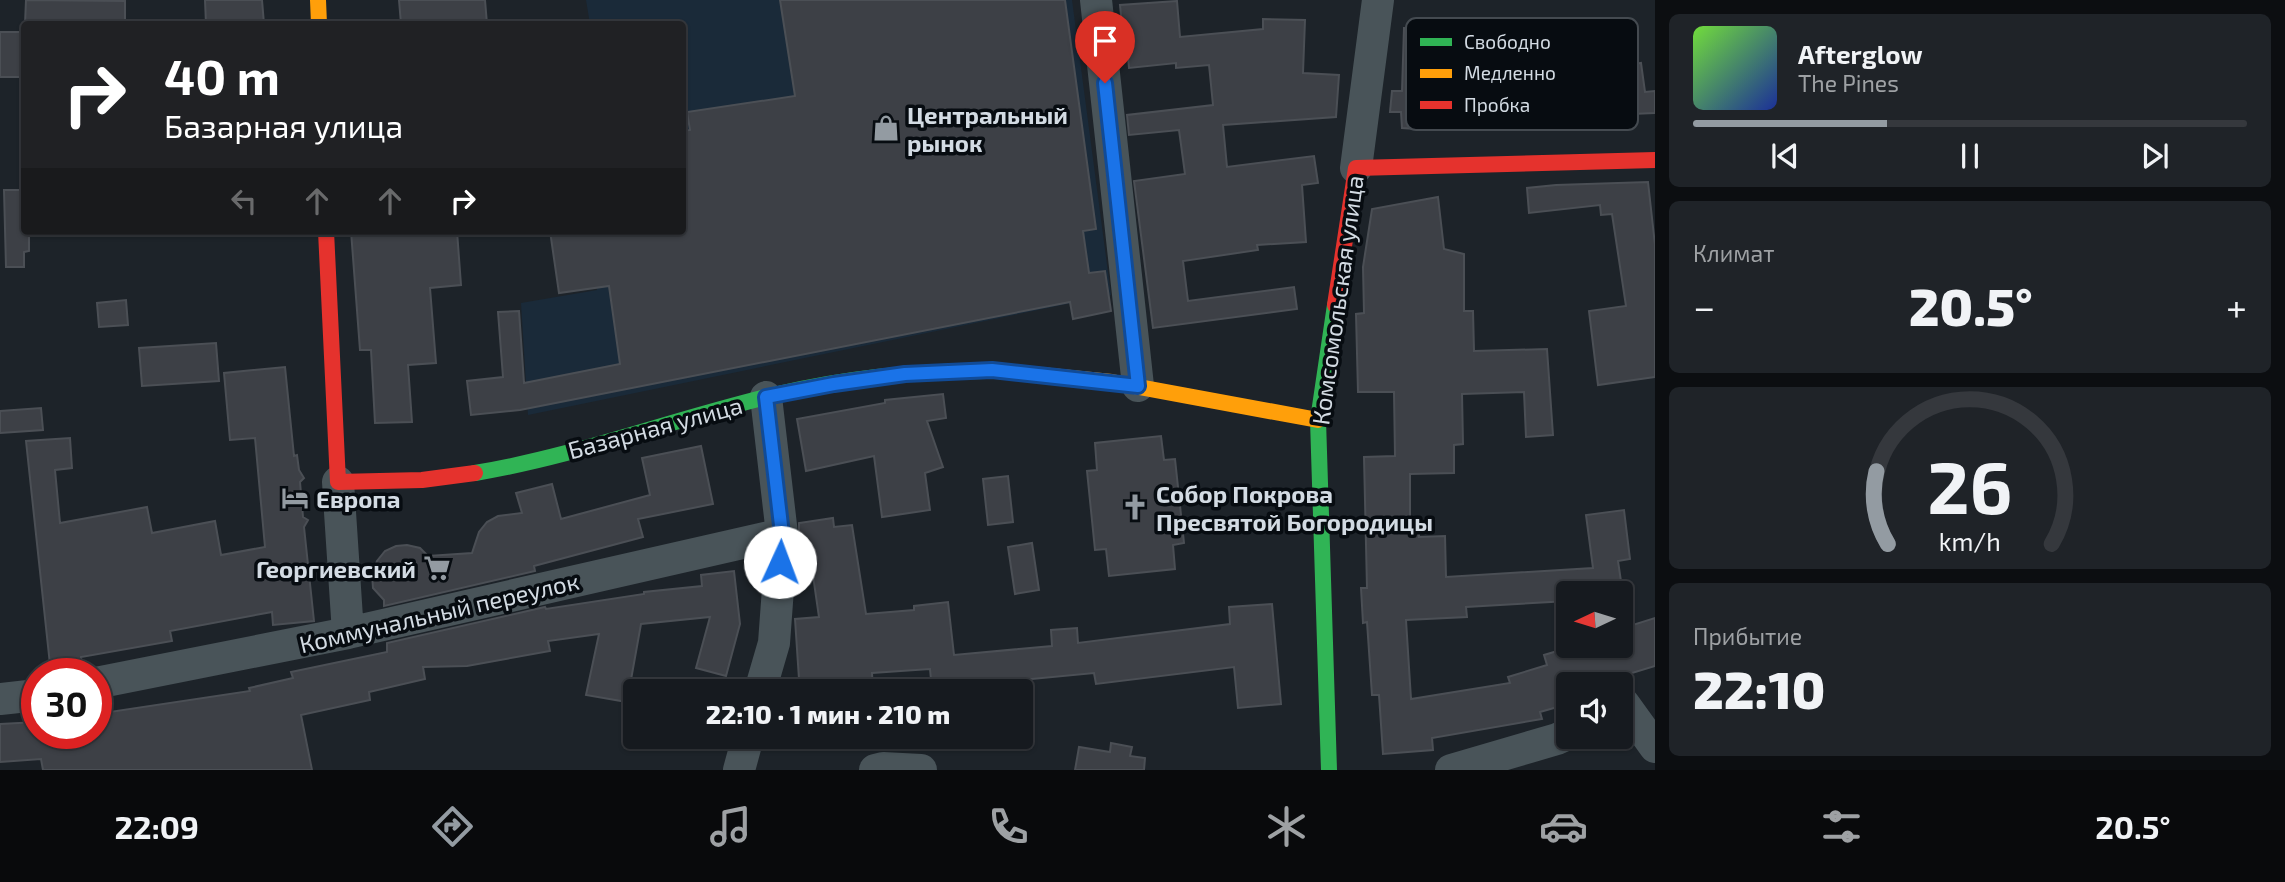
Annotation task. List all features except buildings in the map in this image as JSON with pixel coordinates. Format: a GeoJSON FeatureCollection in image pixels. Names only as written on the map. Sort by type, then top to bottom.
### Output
{"type":"FeatureCollection","features":[{"type":"Feature","properties":{"kind":"main road"},"geometry":{"type":"LineString","coordinates":[[318,0],[318,21]]}},
{"type":"Feature","properties":{"kind":"main road"},"geometry":{"type":"LineString","coordinates":[[1356,168],[1655,160]]}},
{"type":"Feature","properties":{"kind":"main road","name":"Комсомольская улица"},"geometry":{"type":"LineString","coordinates":[[1329,770],[1318,420],[1356,168]]}},
{"type":"Feature","properties":{"kind":"main road"},"geometry":{"type":"LineString","coordinates":[[326,235],[338,482]]}},
{"type":"Feature","properties":{"kind":"main road","name":"Базарная улица"},"geometry":{"type":"LineString","coordinates":[[338,482],[448,477],[543,458],[766,397],[905,374],[992,370],[1138,386],[1318,420]]}},
{"type":"Feature","properties":{"kind":"street"},"geometry":{"type":"LineString","coordinates":[[1096,0],[1138,386]]}},
{"type":"Feature","properties":{"kind":"street","name":"Комсомольская улица"},"geometry":{"type":"LineString","coordinates":[[1356,168],[1378,0]]}},
{"type":"Feature","properties":{"kind":"street"},"geometry":{"type":"LineString","coordinates":[[764,679],[774,643],[782,534],[766,397]]}},
{"type":"Feature","properties":{"kind":"street"},"geometry":{"type":"LineString","coordinates":[[338,482],[348,633]]}},
{"type":"Feature","properties":{"kind":"street","name":"Коммунальный переулок"},"geometry":{"type":"LineString","coordinates":[[112,681],[348,633],[782,534]]}},
{"type":"Feature","properties":{"kind":"street"},"geometry":{"type":"LineString","coordinates":[[0,699],[21,697]]}},
{"type":"Feature","properties":{"kind":"street"},"geometry":{"type":"LineString","coordinates":[[1633,719],[1655,747]]}},
{"type":"Feature","properties":{"kind":"street"},"geometry":{"type":"LineString","coordinates":[[1451,770],[1556,740]]}},
{"type":"Feature","properties":{"kind":"street"},"geometry":{"type":"LineString","coordinates":[[739,770],[745,749]]}},
{"type":"Feature","properties":{"kind":"street"},"geometry":{"type":"LineString","coordinates":[[875,770],[921,770]]}},
{"type":"Feature","properties":{"kind":"shaded area","name":"Центральный рынок"},"geometry":{"type":"Polygon","coordinates":[[[586,0],[1072,0],[1111,295],[528,415],[521,303],[597,290],[587,235],[686,235],[686,21],[590,21],[586,0]]]}},
{"type":"Feature","properties":{"kind":"traffic: fast"},"geometry":{"type":"LineString","coordinates":[[1329,770],[1318,420],[1335,305]]}},
{"type":"Feature","properties":{"kind":"traffic: fast"},"geometry":{"type":"LineString","coordinates":[[475,473],[551,457],[805,388],[887,376],[999,371]]}},
{"type":"Feature","properties":{"kind":"traffic: slow"},"geometry":{"type":"LineString","coordinates":[[318,0],[319,21]]}},
{"type":"Feature","properties":{"kind":"traffic: slow"},"geometry":{"type":"LineString","coordinates":[[999,371],[1112,382],[1318,420]]}},
{"type":"Feature","properties":{"kind":"traffic: jam"},"geometry":{"type":"LineString","coordinates":[[1335,305],[1356,168],[1655,160]]}},
{"type":"Feature","properties":{"kind":"traffic: jam"},"geometry":{"type":"LineString","coordinates":[[326,235],[338,482],[422,480],[475,473]]}},
{"type":"Feature","properties":{"kind":"place","name":"Центральный рынок"},"geometry":{"type":"Point","coordinates":[886,128]}},
{"type":"Feature","properties":{"kind":"place","name":"Европа"},"geometry":{"type":"Point","coordinates":[295,498]}},
{"type":"Feature","properties":{"kind":"place","name":"Собор Покрова Пресвятой Богородицы"},"geometry":{"type":"Point","coordinates":[1135,507]}},
{"type":"Feature","properties":{"kind":"place","name":"Георгиевский"},"geometry":{"type":"Point","coordinates":[437,568]}},
{"type":"Feature","properties":{"kind":"route"},"geometry":{"type":"LineString","coordinates":[[780,562],[782,534],[766,397],[905,374],[992,370],[1138,386],[1105,83]]}}]}
